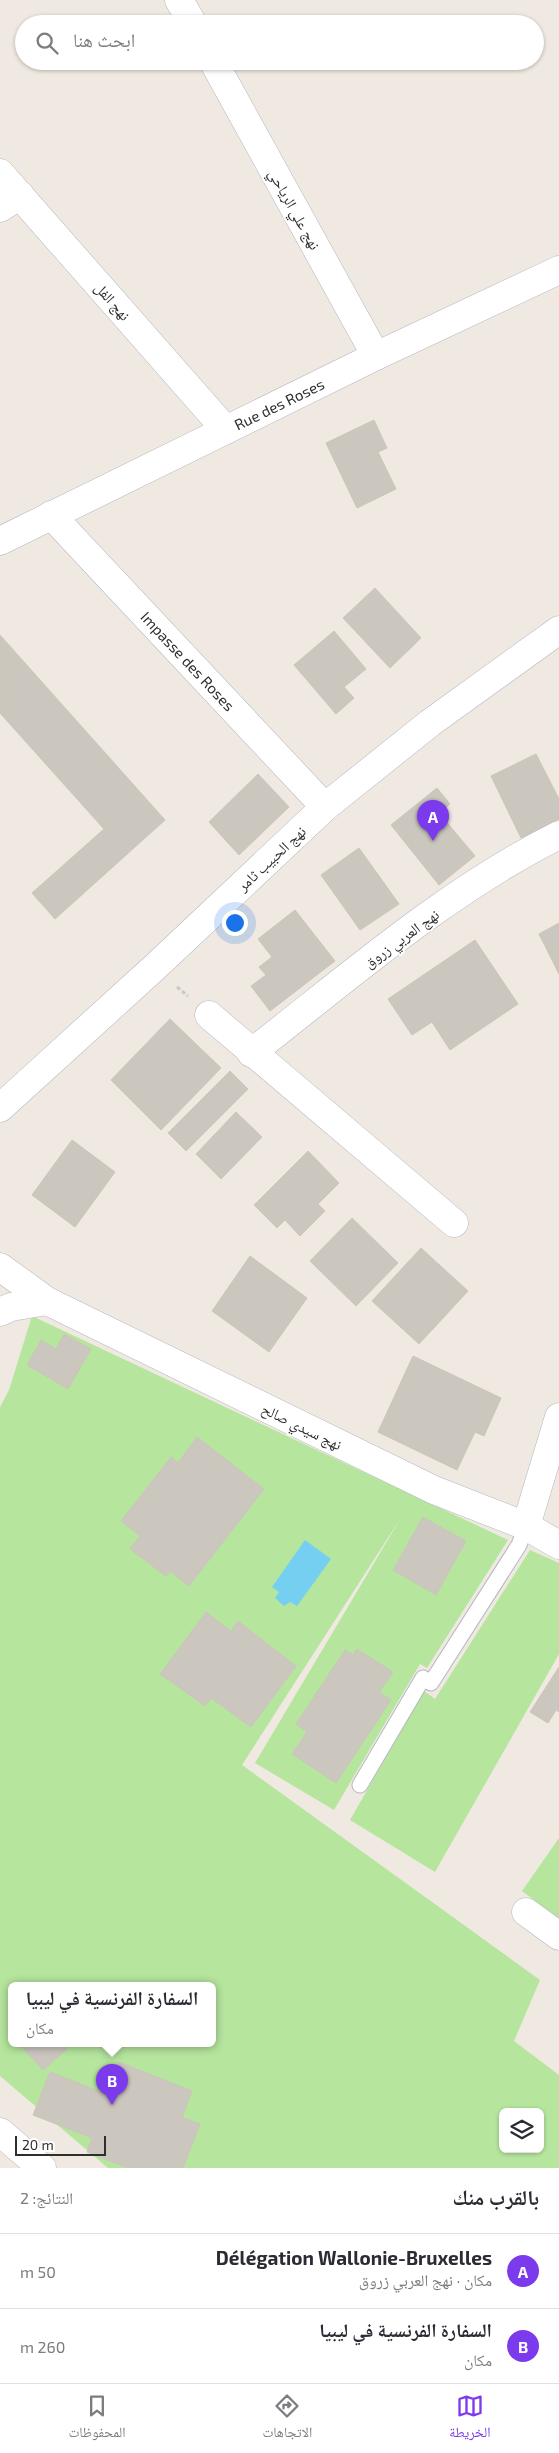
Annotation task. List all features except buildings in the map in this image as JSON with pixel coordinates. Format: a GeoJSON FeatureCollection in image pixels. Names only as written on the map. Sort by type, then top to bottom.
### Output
{"type":"FeatureCollection","features":[{"type":"Feature","properties":{"kind":"street"},"geometry":{"type":"LineString","coordinates":[[180,0],[188,15]]}},
{"type":"Feature","properties":{"kind":"street","name":"نهج علي الرياحي"},"geometry":{"type":"LineString","coordinates":[[218,70],[376,356]]}},
{"type":"Feature","properties":{"kind":"street","name":"نهج الفل"},"geometry":{"type":"LineString","coordinates":[[0,173],[10,201],[226,430]]}},
{"type":"Feature","properties":{"kind":"street","name":"Rue des Roses"},"geometry":{"type":"LineString","coordinates":[[0,541],[376,356],[559,270]]}},
{"type":"Feature","properties":{"kind":"street","name":"Impasse des Roses"},"geometry":{"type":"LineString","coordinates":[[51,515],[325,807]]}},
{"type":"Feature","properties":{"kind":"street","name":"نهج الحبيب ثامر"},"geometry":{"type":"LineString","coordinates":[[0,1108],[155,967],[325,807],[430,723],[559,630]]}},
{"type":"Feature","properties":{"kind":"street","name":"نهج العربي زروق"},"geometry":{"type":"LineString","coordinates":[[251,1053],[411,928],[527,851],[559,835]]}},
{"type":"Feature","properties":{"kind":"street"},"geometry":{"type":"LineString","coordinates":[[209,1015],[251,1053],[454,1223]]}},
{"type":"Feature","properties":{"kind":"street","name":"نهج سيدي صالح"},"geometry":{"type":"LineString","coordinates":[[0,1267],[46,1301],[434,1490],[526,1526],[559,1545]]}},
{"type":"Feature","properties":{"kind":"street"},"geometry":{"type":"LineString","coordinates":[[0,1312],[10,1307],[46,1301]]}},
{"type":"Feature","properties":{"kind":"street"},"geometry":{"type":"LineString","coordinates":[[526,1526],[559,1417]]}},
{"type":"Feature","properties":{"kind":"street"},"geometry":{"type":"LineString","coordinates":[[526,1912],[559,1936]]}},
{"type":"Feature","properties":{"kind":"street"},"geometry":{"type":"LineString","coordinates":[[0,2132],[42,2168]]}},
{"type":"Feature","properties":{"kind":"lane"},"geometry":{"type":"LineString","coordinates":[[360,1784],[423,1678],[431,1683],[519,1545],[526,1526]]}},
{"type":"Feature","properties":{"kind":"path"},"geometry":{"type":"LineString","coordinates":[[155,967],[209,1015]]}},
{"type":"Feature","properties":{"kind":"green space"},"geometry":{"type":"Polygon","coordinates":[[[32,1316],[508,1540],[427,1668],[420,1664],[334,1810],[255,1763],[402,1516],[242,1765],[540,1980],[514,2041],[559,2075],[559,2168],[108,2168],[0,2076],[0,1407],[9,1390],[32,1316]]]}},
{"type":"Feature","properties":{"kind":"green space"},"geometry":{"type":"Polygon","coordinates":[[[530,1550],[559,1563],[559,1654],[435,1872],[350,1820],[424,1691],[435,1699],[530,1550]]]}},
{"type":"Feature","properties":{"kind":"green space"},"geometry":{"type":"Polygon","coordinates":[[[559,1838],[559,1919],[522,1891],[559,1838]]]}},
{"type":"Feature","properties":{"kind":"water"},"geometry":{"type":"Polygon","coordinates":[[[305,1540],[331,1559],[297,1606],[290,1602],[284,1606],[275,1598],[279,1592],[272,1587],[305,1540]]]}},
{"type":"Feature","properties":{"kind":"place","name":"Délégation Wallonie-Bruxelles"},"geometry":{"type":"Point","coordinates":[433,841]}},
{"type":"Feature","properties":{"kind":"place","name":"السفارة الفرنسية في ليبيا"},"geometry":{"type":"Point","coordinates":[112,2105]}}]}
